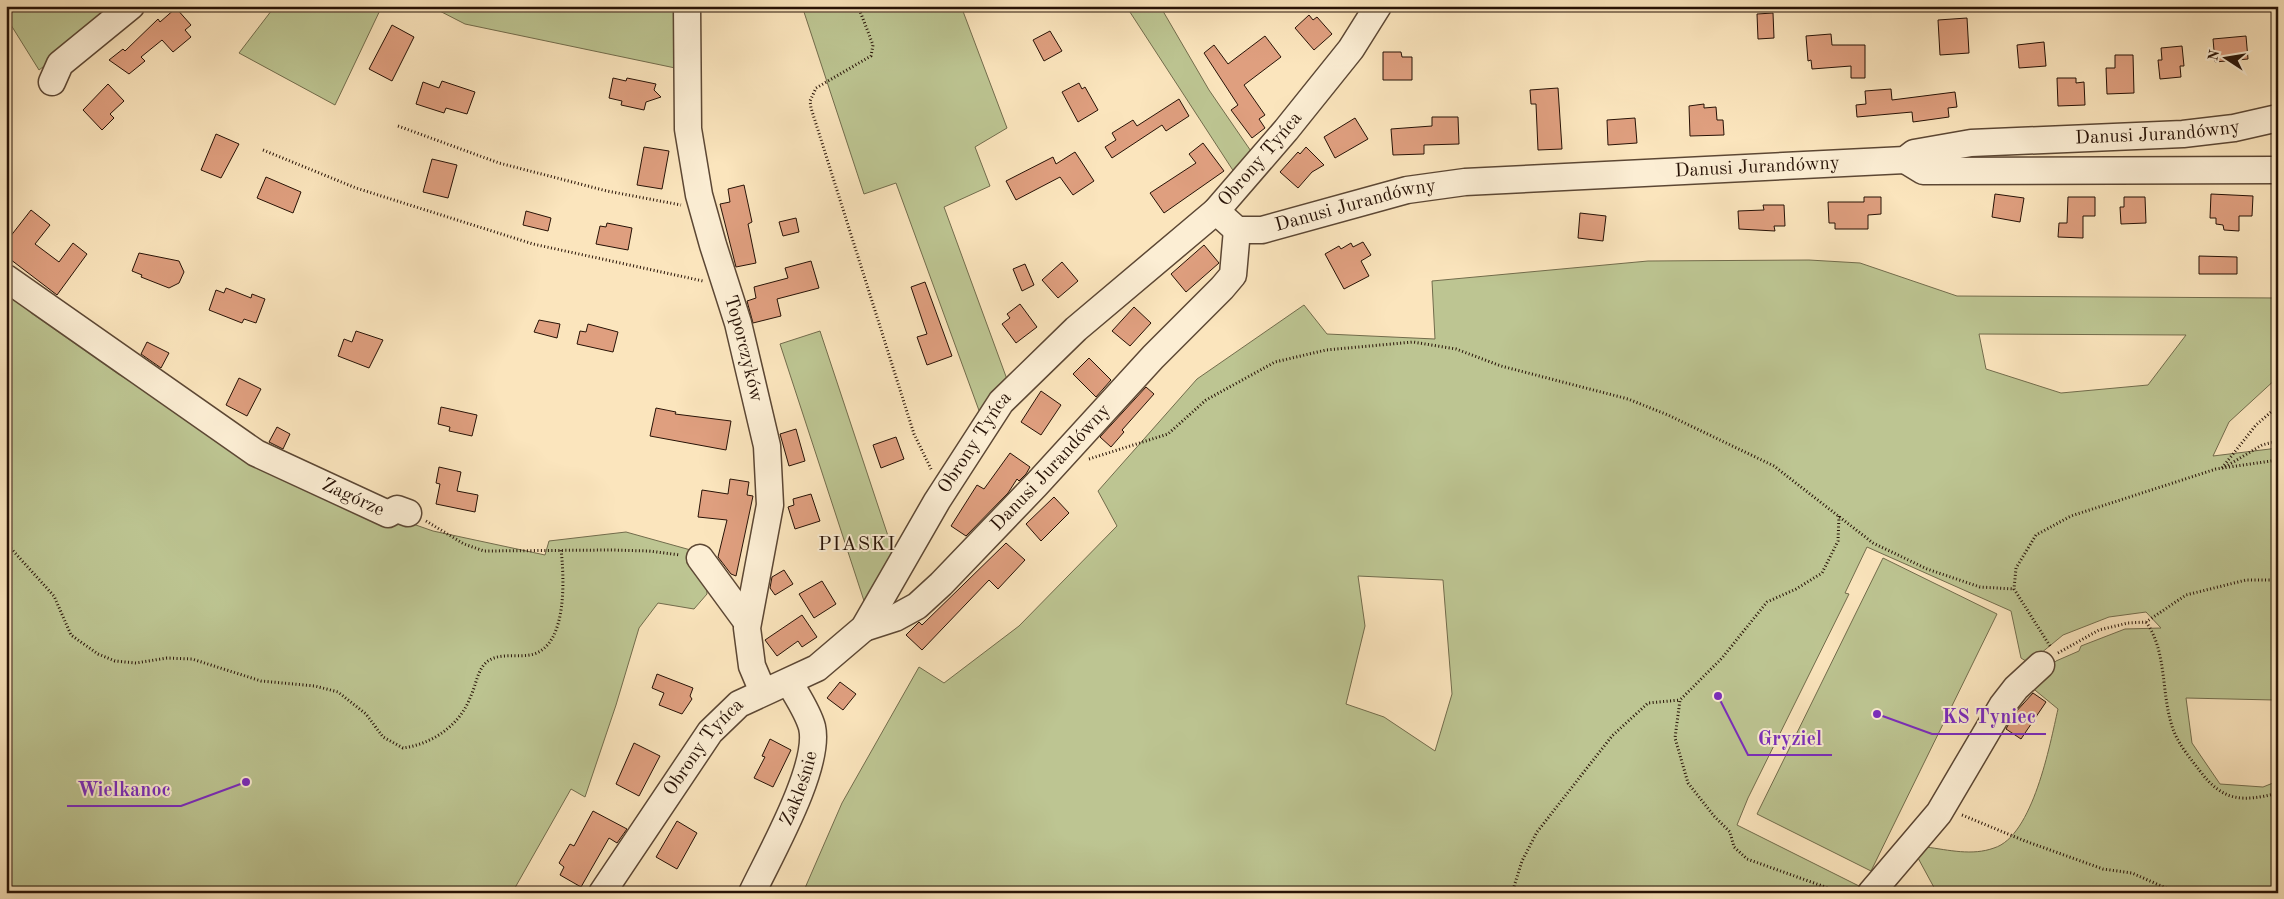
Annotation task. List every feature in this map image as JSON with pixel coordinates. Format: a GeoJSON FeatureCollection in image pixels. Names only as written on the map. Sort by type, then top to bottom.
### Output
{"type":"FeatureCollection","features":[{"type":"Feature","properties":{"kind":"street"},"geometry":{"type":"LineString","coordinates":[[52,82],[60,64],[130,6]]}},
{"type":"Feature","properties":{"kind":"street","name":"Toporczyków"},"geometry":{"type":"LineString","coordinates":[[687,6],[688,128],[702,206],[738,323],[765,436],[770,504],[748,622],[752,666],[763,692]]}},
{"type":"Feature","properties":{"kind":"street","name":"Obrony Tyńca"},"geometry":{"type":"LineString","coordinates":[[602,893],[710,732],[739,704],[817,668],[864,628],[943,491],[1001,402],[1076,329],[1216,211],[1292,123],[1351,49],[1378,6]]}},
{"type":"Feature","properties":{"kind":"street","name":"Danusi Jurandówny"},"geometry":{"type":"LineString","coordinates":[[864,628],[895,618],[917,606],[941,584],[1036,485],[1153,357],[1222,288],[1233,275],[1237,230],[1262,230],[1408,190],[1465,182],[1905,160],[1914,153],[1971,143],[2183,134],[2234,128],[2278,118]]}},
{"type":"Feature","properties":{"kind":"street"},"geometry":{"type":"LineString","coordinates":[[1905,160],[1923,170],[2278,170]]}},
{"type":"Feature","properties":{"kind":"street"},"geometry":{"type":"LineString","coordinates":[[1216,211],[1237,230]]}},
{"type":"Feature","properties":{"kind":"street","name":"Zagórze"},"geometry":{"type":"LineString","coordinates":[[6,278],[256,453],[388,514],[397,510],[408,513]]}},
{"type":"Feature","properties":{"kind":"street"},"geometry":{"type":"LineString","coordinates":[[700,558],[748,622]]}},
{"type":"Feature","properties":{"kind":"street"},"geometry":{"type":"LineString","coordinates":[[1871,893],[1942,807],[2002,706],[2016,688],[2048,660]]}},
{"type":"Feature","properties":{"kind":"street","name":"Zakleśnie"},"geometry":{"type":"LineString","coordinates":[[752,893],[787,822],[812,753],[812,727],[790,682]]}},
{"type":"Feature","properties":{"kind":"path"},"geometry":{"type":"LineString","coordinates":[[858,6],[873,45],[871,56],[816,88],[810,101],[811,108],[914,434],[943,491]]}},
{"type":"Feature","properties":{"kind":"path"},"geometry":{"type":"LineString","coordinates":[[398,126],[499,163],[640,198],[691,207],[702,206]]}},
{"type":"Feature","properties":{"kind":"path"},"geometry":{"type":"LineString","coordinates":[[263,150],[356,188],[533,244],[726,285]]}},
{"type":"Feature","properties":{"kind":"path"},"geometry":{"type":"LineString","coordinates":[[1081,463],[1168,434],[1206,400],[1275,362],[1326,350],[1413,342],[1456,349],[1501,366],[1628,399],[1668,415],[1774,466],[1873,543],[1927,569],[1980,587],[2014,589]]}},
{"type":"Feature","properties":{"kind":"path"},"geometry":{"type":"LineString","coordinates":[[6,366],[10,386],[6,408]]}},
{"type":"Feature","properties":{"kind":"path"},"geometry":{"type":"LineString","coordinates":[[2222,468],[2256,425],[2278,406]]}},
{"type":"Feature","properties":{"kind":"path"},"geometry":{"type":"LineString","coordinates":[[2222,468],[2262,445],[2278,441]]}},
{"type":"Feature","properties":{"kind":"path"},"geometry":{"type":"LineString","coordinates":[[2278,460],[2222,468],[2071,516],[2036,535],[2016,568],[2014,589],[2048,660],[2069,645],[2099,630],[2128,623],[2146,622],[2186,595],[2246,580],[2278,580]]}},
{"type":"Feature","properties":{"kind":"path","name":"Zagórze"},"geometry":{"type":"LineString","coordinates":[[408,513],[464,544],[484,551],[561,549],[649,551],[700,558]]}},
{"type":"Feature","properties":{"kind":"path"},"geometry":{"type":"LineString","coordinates":[[1839,515],[1838,541],[1822,573],[1796,589],[1768,602],[1722,658],[1680,700],[1675,738],[1688,783],[1714,816],[1730,832],[1734,847],[1747,859],[1842,893]]}},
{"type":"Feature","properties":{"kind":"path"},"geometry":{"type":"LineString","coordinates":[[6,543],[54,596],[71,635],[98,654],[115,660],[136,663],[167,658],[192,659],[261,681],[315,686],[338,692],[366,714],[383,737],[403,748],[417,746],[430,741],[459,717],[468,704],[484,666],[496,657],[535,654],[547,644],[559,624],[563,599],[564,577],[561,549]]}},
{"type":"Feature","properties":{"kind":"path"},"geometry":{"type":"LineString","coordinates":[[2146,622],[2157,642],[2172,726],[2180,744],[2207,781],[2224,795],[2233,798],[2251,799],[2278,793]]}},
{"type":"Feature","properties":{"kind":"path"},"geometry":{"type":"LineString","coordinates":[[1512,893],[1522,861],[1537,832],[1612,736],[1648,703],[1680,700]]}},
{"type":"Feature","properties":{"kind":"path"},"geometry":{"type":"LineString","coordinates":[[1942,807],[2025,842],[2103,869],[2132,873],[2177,893]]}},
{"type":"Feature","properties":{"kind":"path"},"geometry":{"type":"LineString","coordinates":[[2269,893],[2278,886]]}},
{"type":"Feature","properties":{"kind":"green space"},"geometry":{"type":"Polygon","coordinates":[[[18,6],[123,6],[39,70],[6,17],[18,6]]]}},
{"type":"Feature","properties":{"kind":"green space"},"geometry":{"type":"Polygon","coordinates":[[[275,6],[382,6],[335,105],[239,53],[275,6]]]}},
{"type":"Feature","properties":{"kind":"green space"},"geometry":{"type":"Polygon","coordinates":[[[430,6],[681,6],[680,69],[465,24],[430,6]]]}},
{"type":"Feature","properties":{"kind":"green space"},"geometry":{"type":"Polygon","coordinates":[[[802,6],[961,6],[1007,128],[975,147],[990,186],[944,207],[1008,382],[981,416],[896,183],[864,194],[802,6]]]}},
{"type":"Feature","properties":{"kind":"green space"},"geometry":{"type":"Polygon","coordinates":[[[1126,6],[1160,6],[1209,90],[1255,157],[1236,175],[1126,6]]]}},
{"type":"Feature","properties":{"kind":"green space"},"geometry":{"type":"Polygon","coordinates":[[[1809,260],[1860,263],[1957,296],[2278,298],[2278,377],[2229,422],[2213,456],[2278,448],[2278,703],[2274,700],[2186,698],[2192,743],[2220,784],[2263,787],[2278,781],[2278,893],[1937,893],[1918,858],[1926,847],[1969,852],[1994,848],[2008,840],[2019,826],[2029,808],[2045,765],[2058,709],[2030,686],[2056,661],[2079,651],[2081,646],[2125,629],[2161,628],[2146,612],[2109,617],[2063,635],[2029,663],[2021,658],[2011,611],[1867,547],[1845,593],[1849,594],[1748,798],[1737,825],[1859,886],[1858,893],[813,893],[805,888],[842,803],[919,667],[944,683],[1019,626],[1117,526],[1098,491],[1197,379],[1304,305],[1327,334],[1435,339],[1432,281],[1648,261],[1809,260]],[[1979,334],[1986,369],[2061,393],[2148,385],[2186,335],[2185,335],[1979,334]],[[1358,576],[1365,626],[1346,704],[1384,717],[1435,751],[1452,694],[1443,580],[1358,576]]]}},
{"type":"Feature","properties":{"kind":"green space"},"geometry":{"type":"Polygon","coordinates":[[[6,290],[31,313],[118,374],[244,451],[364,507],[433,531],[545,555],[549,541],[626,532],[705,554],[707,594],[694,609],[658,603],[639,628],[616,705],[585,797],[571,789],[512,893],[6,893],[6,290]]]}},
{"type":"Feature","properties":{"kind":"green space"},"geometry":{"type":"Polygon","coordinates":[[[820,331],[896,560],[866,607],[780,344],[820,331]]]}},
{"type":"Feature","properties":{"kind":"green space"},"geometry":{"type":"Polygon","coordinates":[[[1883,558],[1997,614],[1871,871],[1757,814],[1883,558]]]}},
{"type":"Feature","properties":{"kind":"building"},"geometry":{"type":"Polygon","coordinates":[[[176,8],[191,25],[185,30],[191,37],[173,52],[162,40],[141,57],[145,61],[129,74],[109,60],[123,49],[125,51],[158,19],[160,22],[176,8]]]}},
{"type":"Feature","properties":{"kind":"building"},"geometry":{"type":"Polygon","coordinates":[[[1773,13],[1774,38],[1758,39],[1757,14],[1773,13]]]}},
{"type":"Feature","properties":{"kind":"building"},"geometry":{"type":"Polygon","coordinates":[[[1309,15],[1313,20],[1317,17],[1332,34],[1314,50],[1295,28],[1309,15]]]}},
{"type":"Feature","properties":{"kind":"building"},"geometry":{"type":"Polygon","coordinates":[[[1967,18],[1969,53],[1940,55],[1938,20],[1967,18]]]}},
{"type":"Feature","properties":{"kind":"building"},"geometry":{"type":"Polygon","coordinates":[[[392,25],[414,37],[392,81],[369,69],[392,25]]]}},
{"type":"Feature","properties":{"kind":"building"},"geometry":{"type":"Polygon","coordinates":[[[1050,31],[1062,51],[1044,61],[1033,40],[1050,31]]]}},
{"type":"Feature","properties":{"kind":"building"},"geometry":{"type":"Polygon","coordinates":[[[1831,34],[1832,45],[1865,45],[1865,78],[1851,78],[1851,66],[1812,69],[1811,60],[1808,61],[1806,36],[1831,34]]]}},
{"type":"Feature","properties":{"kind":"building"},"geometry":{"type":"Polygon","coordinates":[[[1265,36],[1281,57],[1244,85],[1265,115],[1259,119],[1265,128],[1252,138],[1231,110],[1238,105],[1204,53],[1214,45],[1228,64],[1265,36]]]}},
{"type":"Feature","properties":{"kind":"building"},"geometry":{"type":"Polygon","coordinates":[[[2246,36],[2248,59],[2215,62],[2213,39],[2246,36]]]}},
{"type":"Feature","properties":{"kind":"building"},"geometry":{"type":"Polygon","coordinates":[[[2044,42],[2046,66],[2019,68],[2017,45],[2044,42]]]}},
{"type":"Feature","properties":{"kind":"building"},"geometry":{"type":"Polygon","coordinates":[[[2182,46],[2184,66],[2180,66],[2181,77],[2160,79],[2158,60],[2162,60],[2161,48],[2182,46]]]}},
{"type":"Feature","properties":{"kind":"building"},"geometry":{"type":"Polygon","coordinates":[[[1383,52],[1401,52],[1402,57],[1412,57],[1412,80],[1383,80],[1383,52]]]}},
{"type":"Feature","properties":{"kind":"building"},"geometry":{"type":"Polygon","coordinates":[[[2115,55],[2133,55],[2134,93],[2107,94],[2106,68],[2115,68],[2115,55]]]}},
{"type":"Feature","properties":{"kind":"building"},"geometry":{"type":"Polygon","coordinates":[[[613,78],[626,81],[627,78],[656,84],[654,90],[661,97],[646,102],[644,110],[621,105],[622,101],[609,98],[613,78]]]}},
{"type":"Feature","properties":{"kind":"building"},"geometry":{"type":"Polygon","coordinates":[[[2057,78],[2076,78],[2076,83],[2084,82],[2085,105],[2058,106],[2057,78]]]}},
{"type":"Feature","properties":{"kind":"building"},"geometry":{"type":"Polygon","coordinates":[[[442,81],[475,92],[467,114],[446,108],[444,113],[416,104],[423,82],[439,88],[442,81]]]}},
{"type":"Feature","properties":{"kind":"building"},"geometry":{"type":"Polygon","coordinates":[[[1079,83],[1082,89],[1085,87],[1098,110],[1078,122],[1062,92],[1079,83]]]}},
{"type":"Feature","properties":{"kind":"building"},"geometry":{"type":"Polygon","coordinates":[[[108,84],[124,101],[110,114],[114,118],[102,130],[83,110],[108,84]]]}},
{"type":"Feature","properties":{"kind":"building"},"geometry":{"type":"Polygon","coordinates":[[[1558,88],[1562,149],[1538,150],[1536,104],[1531,104],[1530,90],[1558,88]]]}},
{"type":"Feature","properties":{"kind":"building"},"geometry":{"type":"Polygon","coordinates":[[[1891,89],[1892,100],[1955,92],[1957,107],[1948,108],[1949,117],[1913,122],[1912,112],[1857,117],[1856,105],[1866,104],[1865,91],[1891,89]]]}},
{"type":"Feature","properties":{"kind":"building"},"geometry":{"type":"Polygon","coordinates":[[[1179,99],[1189,116],[1166,131],[1162,125],[1112,158],[1105,147],[1116,140],[1112,133],[1133,120],[1137,126],[1179,99]]]}},
{"type":"Feature","properties":{"kind":"building"},"geometry":{"type":"Polygon","coordinates":[[[1704,104],[1704,108],[1716,107],[1717,120],[1723,120],[1724,135],[1690,136],[1689,106],[1704,104]]]}},
{"type":"Feature","properties":{"kind":"building"},"geometry":{"type":"Polygon","coordinates":[[[1432,117],[1458,117],[1459,144],[1424,145],[1424,154],[1393,155],[1391,129],[1432,126],[1432,117]]]}},
{"type":"Feature","properties":{"kind":"building"},"geometry":{"type":"Polygon","coordinates":[[[1355,118],[1368,139],[1335,158],[1324,137],[1355,118]]]}},
{"type":"Feature","properties":{"kind":"building"},"geometry":{"type":"Polygon","coordinates":[[[1635,118],[1637,143],[1608,145],[1607,120],[1635,118]]]}},
{"type":"Feature","properties":{"kind":"building"},"geometry":{"type":"Polygon","coordinates":[[[216,134],[239,144],[221,178],[201,170],[216,134]]]}},
{"type":"Feature","properties":{"kind":"building"},"geometry":{"type":"Polygon","coordinates":[[[1203,143],[1224,171],[1164,213],[1150,193],[1196,163],[1189,154],[1203,143]]]}},
{"type":"Feature","properties":{"kind":"building"},"geometry":{"type":"Polygon","coordinates":[[[644,147],[669,151],[662,189],[637,185],[644,147]]]}},
{"type":"Feature","properties":{"kind":"building"},"geometry":{"type":"Polygon","coordinates":[[[1306,147],[1324,165],[1312,172],[1298,188],[1280,172],[1298,152],[1300,154],[1306,147]]]}},
{"type":"Feature","properties":{"kind":"building"},"geometry":{"type":"Polygon","coordinates":[[[1075,152],[1094,181],[1073,195],[1060,177],[1016,200],[1006,181],[1053,157],[1056,164],[1075,152]]]}},
{"type":"Feature","properties":{"kind":"building"},"geometry":{"type":"Polygon","coordinates":[[[432,159],[457,165],[448,198],[423,192],[432,159]]]}},
{"type":"Feature","properties":{"kind":"building"},"geometry":{"type":"Polygon","coordinates":[[[266,177],[301,192],[293,213],[257,198],[266,177]]]}},
{"type":"Feature","properties":{"kind":"building"},"geometry":{"type":"Polygon","coordinates":[[[744,185],[752,222],[748,224],[756,263],[736,267],[720,204],[730,202],[728,189],[744,185]]]}},
{"type":"Feature","properties":{"kind":"building"},"geometry":{"type":"Polygon","coordinates":[[[1995,194],[2024,198],[2020,222],[1992,217],[1995,194]]]}},
{"type":"Feature","properties":{"kind":"building"},"geometry":{"type":"Polygon","coordinates":[[[2211,194],[2253,196],[2252,216],[2239,216],[2239,231],[2224,230],[2223,225],[2216,224],[2216,218],[2210,218],[2211,194]]]}},
{"type":"Feature","properties":{"kind":"building"},"geometry":{"type":"Polygon","coordinates":[[[1864,197],[1881,197],[1881,214],[1868,215],[1868,229],[1835,229],[1835,223],[1829,223],[1828,202],[1864,202],[1864,197]]]}},
{"type":"Feature","properties":{"kind":"building"},"geometry":{"type":"Polygon","coordinates":[[[2068,197],[2095,197],[2095,216],[2083,216],[2083,238],[2058,237],[2059,223],[2067,223],[2068,197]]]}},
{"type":"Feature","properties":{"kind":"building"},"geometry":{"type":"Polygon","coordinates":[[[2124,197],[2145,197],[2146,223],[2121,224],[2120,207],[2124,207],[2124,197]]]}},
{"type":"Feature","properties":{"kind":"building"},"geometry":{"type":"Polygon","coordinates":[[[1763,205],[1784,205],[1785,226],[1774,226],[1775,231],[1739,229],[1738,211],[1764,210],[1763,205]]]}},
{"type":"Feature","properties":{"kind":"building"},"geometry":{"type":"Polygon","coordinates":[[[31,210],[50,225],[35,244],[59,262],[73,243],[87,254],[57,295],[6,256],[6,242],[31,210]]]}},
{"type":"Feature","properties":{"kind":"building"},"geometry":{"type":"Polygon","coordinates":[[[526,211],[551,218],[548,231],[523,225],[526,211]]]}},
{"type":"Feature","properties":{"kind":"building"},"geometry":{"type":"Polygon","coordinates":[[[1580,213],[1606,216],[1603,241],[1578,238],[1580,213]]]}},
{"type":"Feature","properties":{"kind":"building"},"geometry":{"type":"Polygon","coordinates":[[[796,218],[799,232],[783,236],[779,222],[796,218]]]}},
{"type":"Feature","properties":{"kind":"building"},"geometry":{"type":"Polygon","coordinates":[[[607,223],[632,228],[628,250],[596,244],[600,226],[606,227],[607,223]]]}},
{"type":"Feature","properties":{"kind":"building"},"geometry":{"type":"Polygon","coordinates":[[[1363,242],[1371,255],[1361,261],[1369,276],[1344,289],[1325,254],[1339,246],[1341,249],[1351,243],[1353,247],[1363,242]]]}},
{"type":"Feature","properties":{"kind":"building"},"geometry":{"type":"Polygon","coordinates":[[[1204,245],[1219,263],[1186,292],[1171,274],[1204,245]]]}},
{"type":"Feature","properties":{"kind":"building"},"geometry":{"type":"Polygon","coordinates":[[[139,253],[179,261],[184,272],[179,283],[169,288],[141,277],[142,275],[132,271],[139,253]]]}},
{"type":"Feature","properties":{"kind":"building"},"geometry":{"type":"Polygon","coordinates":[[[2199,256],[2237,257],[2237,274],[2199,274],[2199,256]]]}},
{"type":"Feature","properties":{"kind":"building"},"geometry":{"type":"Polygon","coordinates":[[[811,261],[819,288],[777,299],[781,316],[753,323],[747,301],[756,298],[754,287],[788,278],[785,268],[811,261]]]}},
{"type":"Feature","properties":{"kind":"building"},"geometry":{"type":"Polygon","coordinates":[[[1062,262],[1078,281],[1058,298],[1042,280],[1062,262]]]}},
{"type":"Feature","properties":{"kind":"building"},"geometry":{"type":"Polygon","coordinates":[[[1025,264],[1034,285],[1022,291],[1013,269],[1025,264]]]}},
{"type":"Feature","properties":{"kind":"building"},"geometry":{"type":"Polygon","coordinates":[[[925,282],[952,356],[927,365],[917,337],[927,334],[911,287],[925,282]]]}},
{"type":"Feature","properties":{"kind":"building"},"geometry":{"type":"Polygon","coordinates":[[[226,288],[251,298],[252,294],[265,299],[256,323],[244,319],[242,323],[209,310],[216,290],[224,293],[226,288]]]}},
{"type":"Feature","properties":{"kind":"building"},"geometry":{"type":"Polygon","coordinates":[[[1020,304],[1037,327],[1016,343],[1002,324],[1010,318],[1007,314],[1020,304]]]}},
{"type":"Feature","properties":{"kind":"building"},"geometry":{"type":"Polygon","coordinates":[[[1134,307],[1151,323],[1130,346],[1112,331],[1134,307]]]}},
{"type":"Feature","properties":{"kind":"building"},"geometry":{"type":"Polygon","coordinates":[[[539,320],[560,324],[557,338],[534,332],[539,320]]]}},
{"type":"Feature","properties":{"kind":"building"},"geometry":{"type":"Polygon","coordinates":[[[588,324],[618,332],[613,352],[577,344],[580,331],[586,332],[588,324]]]}},
{"type":"Feature","properties":{"kind":"building"},"geometry":{"type":"Polygon","coordinates":[[[356,331],[383,340],[369,368],[338,356],[344,339],[352,342],[356,331]]]}},
{"type":"Feature","properties":{"kind":"building"},"geometry":{"type":"Polygon","coordinates":[[[147,342],[169,353],[161,368],[141,354],[147,342]]]}},
{"type":"Feature","properties":{"kind":"building"},"geometry":{"type":"Polygon","coordinates":[[[1089,358],[1111,380],[1096,397],[1073,374],[1089,358]]]}},
{"type":"Feature","properties":{"kind":"building"},"geometry":{"type":"Polygon","coordinates":[[[239,378],[261,389],[247,416],[226,405],[239,378]]]}},
{"type":"Feature","properties":{"kind":"building"},"geometry":{"type":"Polygon","coordinates":[[[1146,387],[1154,394],[1122,430],[1124,432],[1111,447],[1100,437],[1146,387]]]}},
{"type":"Feature","properties":{"kind":"building"},"geometry":{"type":"Polygon","coordinates":[[[1041,391],[1061,405],[1041,435],[1021,422],[1041,391]]]}},
{"type":"Feature","properties":{"kind":"building"},"geometry":{"type":"Polygon","coordinates":[[[441,407],[477,415],[472,436],[449,431],[450,427],[438,424],[441,407]]]}},
{"type":"Feature","properties":{"kind":"building"},"geometry":{"type":"Polygon","coordinates":[[[656,408],[676,412],[675,414],[731,421],[726,450],[650,436],[656,408]]]}},
{"type":"Feature","properties":{"kind":"building"},"geometry":{"type":"Polygon","coordinates":[[[277,427],[290,434],[283,449],[269,442],[277,427]]]}},
{"type":"Feature","properties":{"kind":"building"},"geometry":{"type":"Polygon","coordinates":[[[796,429],[805,461],[789,466],[780,434],[796,429]]]}},
{"type":"Feature","properties":{"kind":"building"},"geometry":{"type":"Polygon","coordinates":[[[896,437],[904,459],[881,468],[873,445],[896,437]]]}},
{"type":"Feature","properties":{"kind":"building"},"geometry":{"type":"Polygon","coordinates":[[[1010,453],[1030,467],[1026,474],[1019,481],[1017,479],[1008,493],[966,536],[951,526],[977,485],[984,489],[1010,453]]]}},
{"type":"Feature","properties":{"kind":"building"},"geometry":{"type":"Polygon","coordinates":[[[439,467],[461,472],[457,491],[478,495],[475,512],[436,504],[440,484],[436,483],[439,467]]]}},
{"type":"Feature","properties":{"kind":"building"},"geometry":{"type":"Polygon","coordinates":[[[730,479],[749,482],[747,495],[753,496],[736,576],[731,574],[718,557],[727,520],[698,517],[702,490],[728,494],[730,479]]]}},
{"type":"Feature","properties":{"kind":"building"},"geometry":{"type":"Polygon","coordinates":[[[811,494],[820,521],[795,529],[788,507],[794,505],[793,499],[811,494]]]}},
{"type":"Feature","properties":{"kind":"building"},"geometry":{"type":"Polygon","coordinates":[[[1054,497],[1069,513],[1041,541],[1026,524],[1054,497]]]}},
{"type":"Feature","properties":{"kind":"building"},"geometry":{"type":"Polygon","coordinates":[[[1006,543],[1025,560],[998,589],[989,580],[922,650],[906,635],[919,622],[922,625],[1006,543]]]}},
{"type":"Feature","properties":{"kind":"building"},"geometry":{"type":"Polygon","coordinates":[[[784,570],[793,584],[775,595],[770,588],[772,577],[784,570]]]}},
{"type":"Feature","properties":{"kind":"building"},"geometry":{"type":"Polygon","coordinates":[[[822,581],[836,604],[814,618],[799,594],[822,581]]]}},
{"type":"Feature","properties":{"kind":"building"},"geometry":{"type":"Polygon","coordinates":[[[802,615],[817,637],[802,647],[798,641],[777,656],[765,640],[802,615]]]}},
{"type":"Feature","properties":{"kind":"building"},"geometry":{"type":"Polygon","coordinates":[[[657,674],[693,688],[690,696],[692,699],[682,714],[659,705],[664,693],[652,688],[657,674]]]}},
{"type":"Feature","properties":{"kind":"building"},"geometry":{"type":"Polygon","coordinates":[[[840,682],[856,694],[843,710],[827,698],[840,682]]]}},
{"type":"Feature","properties":{"kind":"building"},"geometry":{"type":"Polygon","coordinates":[[[2033,693],[2046,702],[2021,739],[2006,729],[2014,714],[2033,693]]]}},
{"type":"Feature","properties":{"kind":"building"},"geometry":{"type":"Polygon","coordinates":[[[770,739],[791,750],[773,787],[754,778],[765,757],[762,756],[770,739]]]}},
{"type":"Feature","properties":{"kind":"building"},"geometry":{"type":"Polygon","coordinates":[[[634,743],[660,756],[639,796],[616,784],[634,743]]]}},
{"type":"Feature","properties":{"kind":"building"},"geometry":{"type":"Polygon","coordinates":[[[593,811],[627,829],[617,843],[609,838],[581,887],[560,875],[564,867],[559,863],[570,844],[574,846],[593,811]]]}},
{"type":"Feature","properties":{"kind":"building"},"geometry":{"type":"Polygon","coordinates":[[[677,821],[697,833],[677,869],[656,857],[677,821]]]}},
{"type":"Feature","properties":{"kind":"place","name":"Gryziel"},"geometry":{"type":"Point","coordinates":[1718,696]}},
{"type":"Feature","properties":{"kind":"place","name":"KS Tyniec"},"geometry":{"type":"Point","coordinates":[1877,714]}},
{"type":"Feature","properties":{"kind":"place","name":"Wielkanoc"},"geometry":{"type":"Point","coordinates":[246,782]}},
{"type":"Feature","properties":{"kind":"district","name":"PIASKI"},"geometry":{"type":"Point","coordinates":[857,545]}}]}
